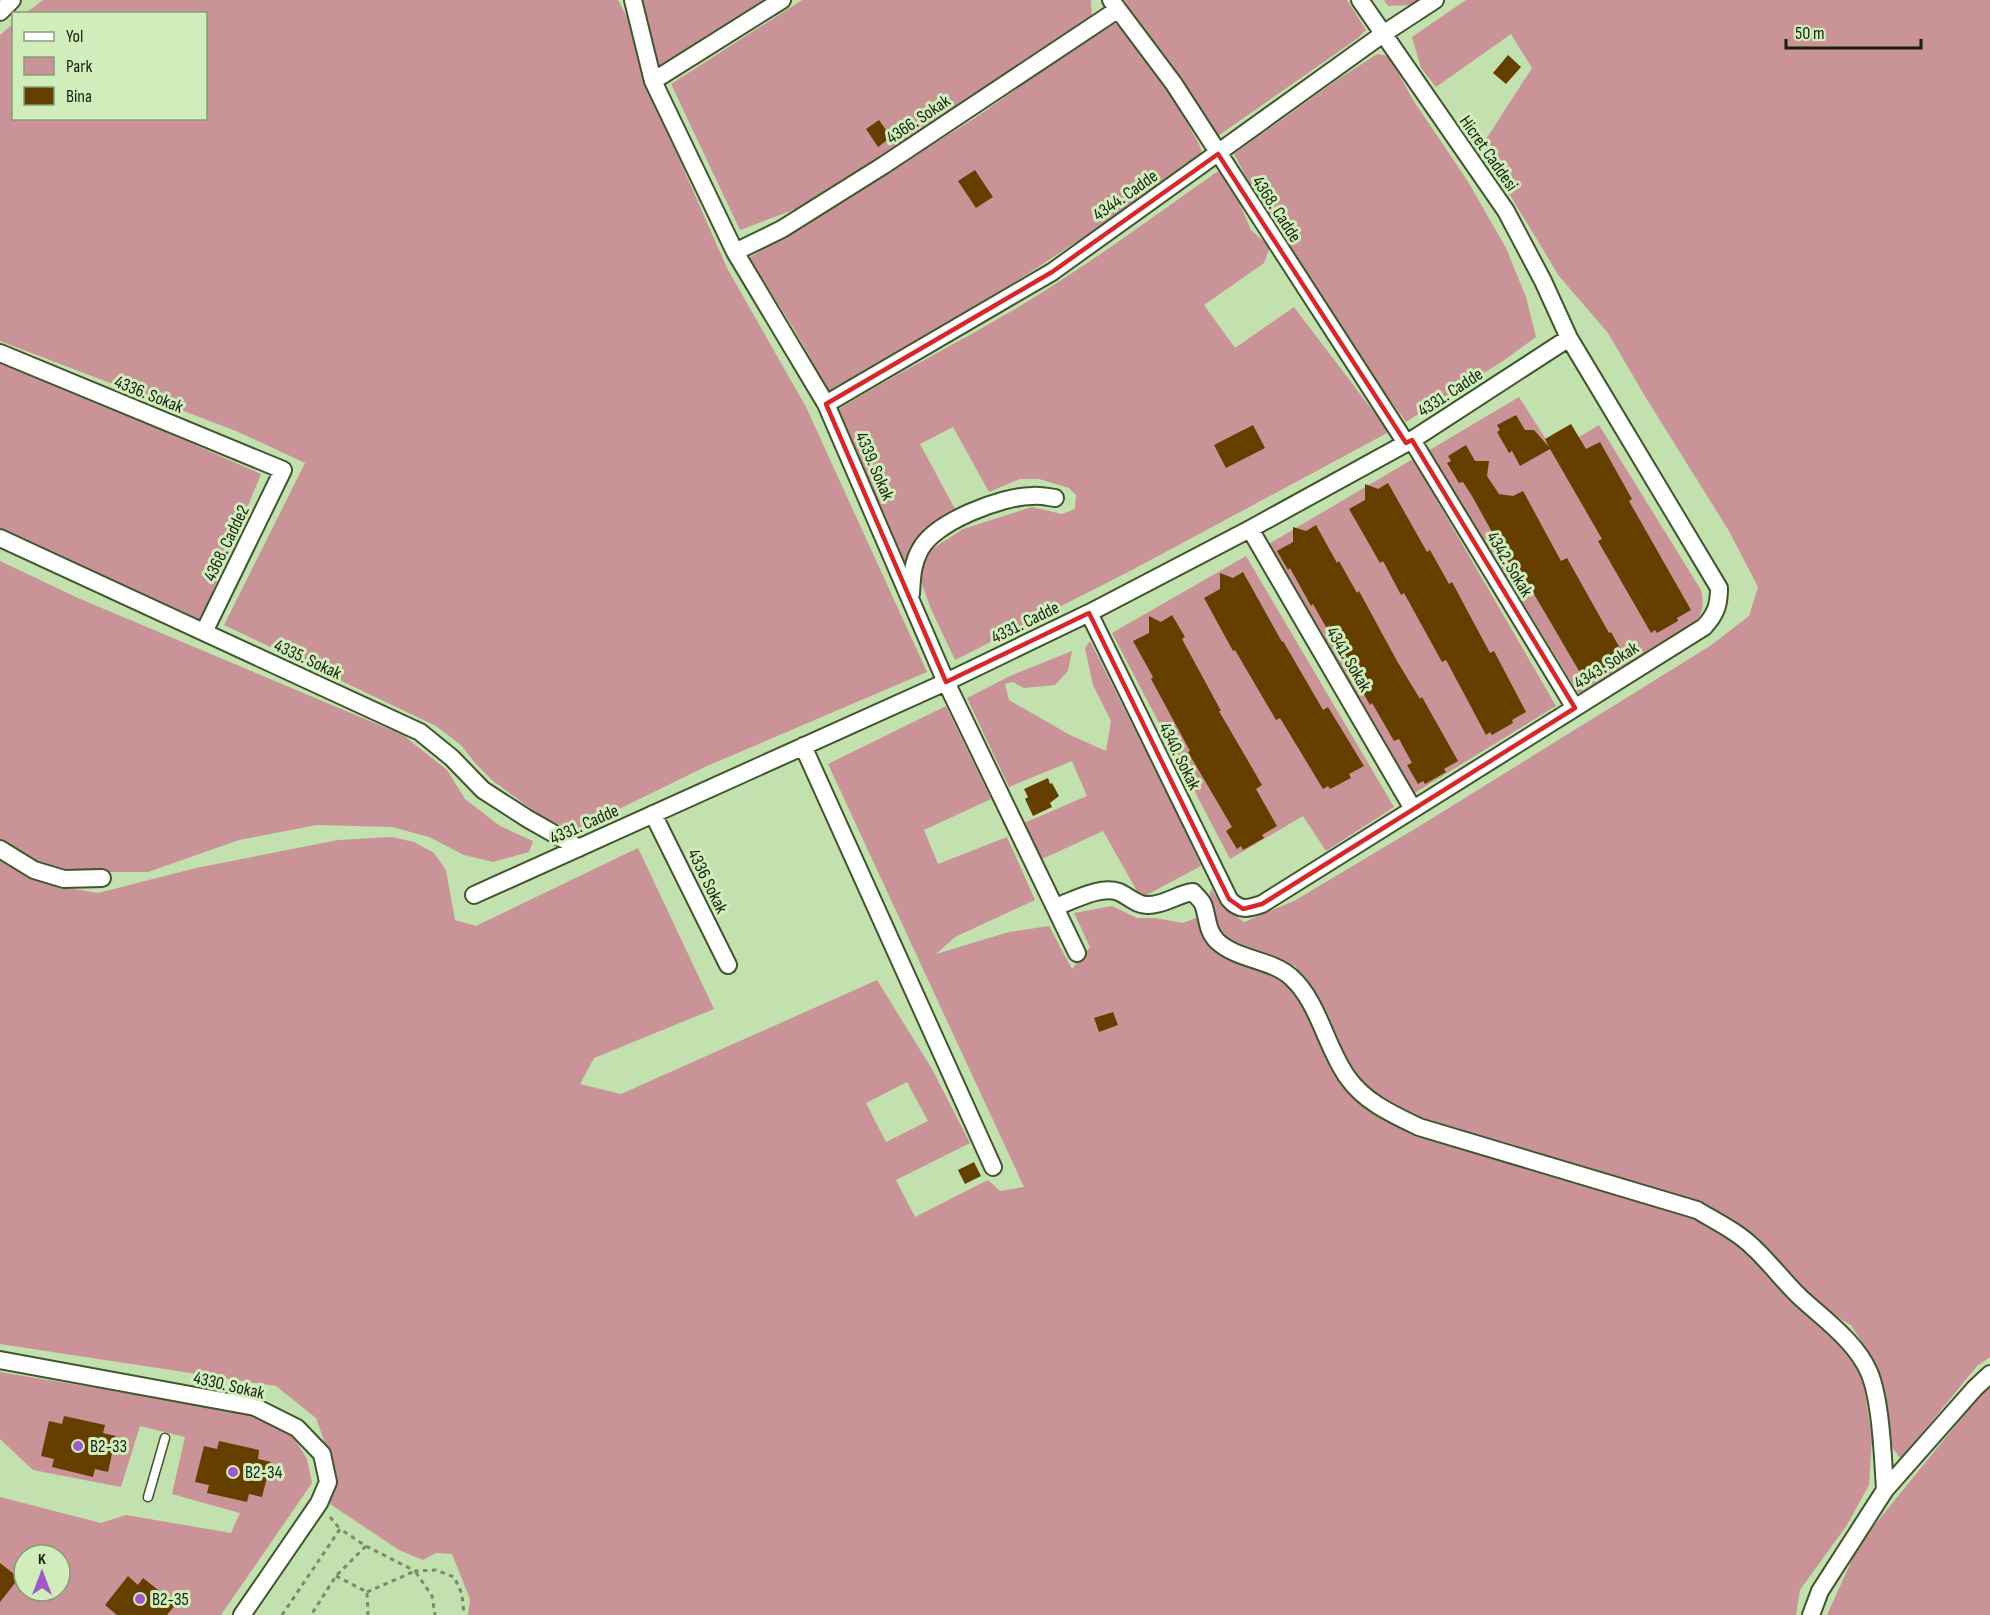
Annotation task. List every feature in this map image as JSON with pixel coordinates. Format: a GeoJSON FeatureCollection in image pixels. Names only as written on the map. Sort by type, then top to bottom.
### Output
{"type":"FeatureCollection","features":[{"type":"Feature","properties":{"kind":"street"},"geometry":{"type":"LineString","coordinates":[[0,12],[12,0]]}},
{"type":"Feature","properties":{"kind":"street","name":"4339. Sokak"},"geometry":{"type":"LineString","coordinates":[[633,0],[653,81],[735,252],[826,404],[946,682],[1077,953]]}},
{"type":"Feature","properties":{"kind":"street"},"geometry":{"type":"LineString","coordinates":[[653,81],[782,0]]}},
{"type":"Feature","properties":{"kind":"street","name":"Hicret Caddesi"},"geometry":{"type":"LineString","coordinates":[[1360,0],[1506,212],[1569,338]]}},
{"type":"Feature","properties":{"kind":"street","name":"4344. Cadde"},"geometry":{"type":"LineString","coordinates":[[826,404],[1052,272],[1383,34],[1435,0]]}},
{"type":"Feature","properties":{"kind":"street","name":"4368. Cadde"},"geometry":{"type":"LineString","coordinates":[[1114,5],[1174,84],[1409,442]]}},
{"type":"Feature","properties":{"kind":"street","name":"4366. Sokak"},"geometry":{"type":"LineString","coordinates":[[735,252],[782,229],[884,165],[1114,5]]}},
{"type":"Feature","properties":{"kind":"street","name":"4331. Cadde"},"geometry":{"type":"LineString","coordinates":[[474,895],[946,682],[1089,613],[1409,442],[1569,338]]}},
{"type":"Feature","properties":{"kind":"street","name":"4343. Sokak"},"geometry":{"type":"LineString","coordinates":[[1244,909],[1262,904],[1704,627],[1713,617],[1719,604],[1719,588],[1569,338]]}},
{"type":"Feature","properties":{"kind":"street","name":"4336. Sokak"},"geometry":{"type":"LineString","coordinates":[[0,353],[283,470]]}},
{"type":"Feature","properties":{"kind":"street","name":"4342. Sokak"},"geometry":{"type":"LineString","coordinates":[[1409,442],[1575,708]]}},
{"type":"Feature","properties":{"kind":"street","name":"4368. Cadde2"},"geometry":{"type":"LineString","coordinates":[[204,632],[283,470]]}},
{"type":"Feature","properties":{"kind":"street"},"geometry":{"type":"LineString","coordinates":[[910,598],[913,566],[920,548],[933,533],[960,518],[1006,499],[1033,495],[1055,498]]}},
{"type":"Feature","properties":{"kind":"street","name":"4341. Sokak"},"geometry":{"type":"LineString","coordinates":[[1250,529],[1413,809]]}},
{"type":"Feature","properties":{"kind":"street","name":"4335. Sokak"},"geometry":{"type":"LineString","coordinates":[[0,538],[420,732],[452,758],[483,790],[579,848]]}},
{"type":"Feature","properties":{"kind":"street","name":"4340. Sokak"},"geometry":{"type":"LineString","coordinates":[[1089,613],[1229,899],[1235,906],[1244,909]]}},
{"type":"Feature","properties":{"kind":"street"},"geometry":{"type":"LineString","coordinates":[[803,746],[993,1167]]}},
{"type":"Feature","properties":{"kind":"street","name":"4336 Sokak"},"geometry":{"type":"LineString","coordinates":[[653,814],[728,965]]}},
{"type":"Feature","properties":{"kind":"street"},"geometry":{"type":"LineString","coordinates":[[0,849],[34,870],[64,879],[102,878]]}},
{"type":"Feature","properties":{"kind":"street"},"geometry":{"type":"LineString","coordinates":[[1055,908],[1099,892],[1116,891],[1145,906],[1162,903],[1183,893],[1193,892],[1204,904],[1208,926],[1217,941],[1234,952],[1262,962],[1290,976],[1305,993],[1347,1077],[1364,1096],[1387,1111],[1419,1127],[1697,1210],[1732,1230],[1753,1247],[1793,1290],[1858,1351],[1870,1373],[1876,1403],[1885,1490]]}},
{"type":"Feature","properties":{"kind":"street","name":"4330. Sokak"},"geometry":{"type":"LineString","coordinates":[[0,1360],[255,1407],[297,1428],[322,1454],[328,1482],[319,1503],[242,1615]]}},
{"type":"Feature","properties":{"kind":"street"},"geometry":{"type":"LineString","coordinates":[[1812,1615],[1820,1591],[1885,1490],[1990,1374]]}},
{"type":"Feature","properties":{"kind":"lane"},"geometry":{"type":"LineString","coordinates":[[148,1497],[165,1438]]}},
{"type":"Feature","properties":{"kind":"path"},"geometry":{"type":"LineString","coordinates":[[282,1615],[340,1530],[415,1571],[432,1596],[435,1615]]}},
{"type":"Feature","properties":{"kind":"path"},"geometry":{"type":"LineString","coordinates":[[311,1615],[336,1576],[366,1546]]}},
{"type":"Feature","properties":{"kind":"path"},"geometry":{"type":"LineString","coordinates":[[367,1592],[415,1571],[436,1570],[454,1577],[462,1593],[464,1615]]}},
{"type":"Feature","properties":{"kind":"path"},"geometry":{"type":"LineString","coordinates":[[336,1576],[367,1592]]}},
{"type":"Feature","properties":{"kind":"path"},"geometry":{"type":"LineString","coordinates":[[367,1592],[368,1615]]}},
{"type":"Feature","properties":{"kind":"highlighted area"},"geometry":{"type":"Polygon","coordinates":[[[1218,154],[1406,443],[1412,440],[1575,708],[1262,904],[1243,909],[1229,899],[1089,613],[946,682],[826,404],[1052,272],[1218,154]]]}},
{"type":"Feature","properties":{"kind":"green space"},"geometry":{"type":"Polygon","coordinates":[[[43,0],[618,0],[627,17],[659,113],[727,268],[806,407],[927,672],[707,766],[574,831],[544,818],[493,781],[461,745],[436,726],[224,625],[305,463],[236,431],[0,341],[0,35],[12,25],[12,120],[207,120],[207,12],[27,12],[43,0]]]}},
{"type":"Feature","properties":{"kind":"green space"},"geometry":{"type":"Polygon","coordinates":[[[634,0],[770,0],[659,70],[634,0]]]}},
{"type":"Feature","properties":{"kind":"green space"},"geometry":{"type":"Polygon","coordinates":[[[802,0],[1091,0],[1092,22],[801,207],[740,230],[671,84],[802,0]]]}},
{"type":"Feature","properties":{"kind":"green space"},"geometry":{"type":"Polygon","coordinates":[[[1124,0],[1347,0],[1366,30],[1358,38],[1218,136],[1162,60],[1124,0]]]}},
{"type":"Feature","properties":{"kind":"green space"},"geometry":{"type":"Polygon","coordinates":[[[1384,0],[1422,0],[1414,5],[1388,6],[1384,0]]]}},
{"type":"Feature","properties":{"kind":"green space"},"geometry":{"type":"Polygon","coordinates":[[[1466,0],[1990,0],[1990,1357],[1977,1366],[1901,1459],[1888,1442],[1876,1365],[1851,1325],[1825,1310],[1748,1233],[1635,1186],[1509,1143],[1421,1120],[1385,1105],[1360,1086],[1307,983],[1295,966],[1252,952],[1216,932],[1209,901],[1211,888],[1223,907],[1244,922],[1294,901],[1710,646],[1749,616],[1758,587],[1729,531],[1608,333],[1559,276],[1481,147],[1532,68],[1511,34],[1436,87],[1421,68],[1412,37],[1466,0]]]}},
{"type":"Feature","properties":{"kind":"green space"},"geometry":{"type":"Polygon","coordinates":[[[1111,23],[1127,27],[1143,45],[1199,144],[1204,158],[959,319],[830,393],[794,329],[749,258],[975,118],[1111,23]]]}},
{"type":"Feature","properties":{"kind":"green space"},"geometry":{"type":"Polygon","coordinates":[[[1377,54],[1389,56],[1413,100],[1467,180],[1506,248],[1526,297],[1536,337],[1503,361],[1406,422],[1315,291],[1273,224],[1234,154],[1377,54]]]}},
{"type":"Feature","properties":{"kind":"green space"},"geometry":{"type":"Polygon","coordinates":[[[1224,167],[1251,230],[1270,247],[1264,263],[1204,305],[1235,348],[1294,307],[1389,432],[1132,570],[955,660],[931,609],[919,576],[922,562],[932,549],[963,529],[1032,507],[1062,514],[1075,509],[1076,495],[1069,488],[1039,479],[1020,479],[989,492],[953,427],[920,444],[955,509],[930,526],[918,538],[904,566],[837,410],[1038,295],[1224,167]]]}},
{"type":"Feature","properties":{"kind":"green space"},"geometry":{"type":"Polygon","coordinates":[[[0,359],[261,474],[201,620],[0,528],[0,359]]]}},
{"type":"Feature","properties":{"kind":"green space"},"geometry":{"type":"Polygon","coordinates":[[[1519,397],[1554,452],[1599,425],[1701,590],[1702,610],[1695,622],[1579,694],[1428,451],[1519,397]]]}},
{"type":"Feature","properties":{"kind":"green space"},"geometry":{"type":"Polygon","coordinates":[[[1413,459],[1556,706],[1413,794],[1267,545],[1413,459]]]}},
{"type":"Feature","properties":{"kind":"green space"},"geometry":{"type":"Polygon","coordinates":[[[1246,556],[1394,807],[1326,851],[1303,816],[1230,859],[1112,633],[1246,556]]]}},
{"type":"Feature","properties":{"kind":"green space"},"geometry":{"type":"Polygon","coordinates":[[[0,561],[78,598],[403,735],[447,770],[465,799],[500,826],[533,841],[529,852],[493,862],[464,855],[429,837],[392,827],[317,825],[239,840],[148,872],[55,872],[24,858],[0,840],[0,561]]]}},
{"type":"Feature","properties":{"kind":"green space"},"geometry":{"type":"Polygon","coordinates":[[[1090,641],[1171,801],[1201,866],[1141,898],[1103,831],[1040,860],[1024,823],[1087,796],[1072,761],[1009,787],[967,698],[1010,676],[1072,651],[1068,671],[1055,685],[1024,688],[1013,682],[1005,684],[1009,700],[1070,735],[1106,751],[1111,721],[1093,685],[1085,648],[1090,641]]]}},
{"type":"Feature","properties":{"kind":"green space"},"geometry":{"type":"Polygon","coordinates":[[[946,706],[991,799],[924,830],[938,864],[1007,837],[1035,900],[955,937],[936,954],[1009,932],[1049,926],[1072,969],[1090,947],[1074,913],[1112,906],[1137,918],[1155,918],[1183,923],[1198,917],[1208,941],[1283,981],[1303,999],[1332,1071],[1367,1106],[1402,1129],[1714,1221],[1835,1337],[1861,1366],[1872,1439],[1869,1485],[1847,1525],[1800,1590],[1796,1615],[468,1615],[470,1599],[452,1554],[436,1553],[423,1560],[399,1550],[330,1504],[336,1474],[316,1418],[276,1386],[0,1344],[0,855],[61,887],[98,893],[196,868],[338,840],[392,837],[414,842],[434,853],[446,870],[455,920],[476,926],[638,848],[714,1009],[594,1058],[580,1084],[621,1094],[877,980],[932,1069],[970,1143],[896,1180],[915,1217],[988,1180],[1000,1191],[1024,1187],[828,764],[946,706]],[[907,1082],[866,1103],[886,1142],[928,1121],[907,1082]]]}},
{"type":"Feature","properties":{"kind":"green space"},"geometry":{"type":"Polygon","coordinates":[[[0,1372],[254,1414],[288,1428],[307,1459],[312,1483],[221,1615],[0,1615],[0,1497],[101,1523],[126,1515],[231,1533],[240,1513],[172,1494],[185,1437],[140,1426],[121,1487],[33,1470],[0,1439],[0,1372]]]}},
{"type":"Feature","properties":{"kind":"green space"},"geometry":{"type":"Polygon","coordinates":[[[1990,1383],[1990,1615],[1827,1615],[1859,1544],[1990,1383]]]}},
{"type":"Feature","properties":{"kind":"building"},"geometry":{"type":"Polygon","coordinates":[[[1508,55],[1521,67],[1506,84],[1493,73],[1508,55]]]}},
{"type":"Feature","properties":{"kind":"building"},"geometry":{"type":"Polygon","coordinates":[[[879,120],[891,137],[878,147],[866,129],[879,120]]]}},
{"type":"Feature","properties":{"kind":"building"},"geometry":{"type":"Polygon","coordinates":[[[975,170],[993,197],[976,208],[958,181],[975,170]]]}},
{"type":"Feature","properties":{"kind":"building"},"geometry":{"type":"Polygon","coordinates":[[[1516,415],[1525,430],[1534,430],[1549,447],[1545,439],[1571,424],[1586,449],[1600,442],[1632,499],[1629,501],[1691,610],[1677,618],[1678,621],[1657,633],[1655,630],[1651,633],[1598,541],[1602,539],[1550,449],[1520,466],[1512,451],[1509,453],[1497,432],[1500,430],[1497,425],[1516,415]]]}},
{"type":"Feature","properties":{"kind":"building"},"geometry":{"type":"Polygon","coordinates":[[[1253,425],[1265,448],[1226,468],[1214,445],[1253,425]]]}},
{"type":"Feature","properties":{"kind":"building"},"geometry":{"type":"Polygon","coordinates":[[[1466,445],[1475,461],[1489,461],[1487,476],[1499,494],[1513,496],[1523,491],[1561,561],[1567,558],[1623,654],[1608,662],[1610,665],[1589,677],[1587,674],[1582,676],[1517,565],[1512,568],[1472,496],[1463,482],[1459,483],[1447,463],[1451,461],[1448,456],[1466,445]]]}},
{"type":"Feature","properties":{"kind":"building"},"geometry":{"type":"Polygon","coordinates":[[[1388,483],[1427,552],[1430,550],[1449,584],[1452,582],[1490,653],[1494,651],[1526,712],[1512,720],[1513,723],[1492,735],[1490,732],[1486,735],[1446,660],[1442,662],[1404,593],[1401,595],[1383,561],[1380,563],[1349,509],[1365,500],[1365,484],[1378,489],[1388,483]]]}},
{"type":"Feature","properties":{"kind":"building"},"geometry":{"type":"Polygon","coordinates":[[[1316,525],[1337,563],[1339,561],[1357,593],[1359,591],[1397,661],[1420,699],[1422,697],[1458,761],[1444,769],[1446,772],[1425,784],[1423,781],[1418,784],[1407,765],[1412,763],[1399,739],[1394,741],[1372,703],[1370,705],[1313,604],[1311,606],[1290,568],[1288,570],[1277,551],[1293,542],[1293,527],[1306,531],[1316,525]]]}},
{"type":"Feature","properties":{"kind":"building"},"geometry":{"type":"Polygon","coordinates":[[[1243,572],[1323,710],[1328,707],[1364,766],[1349,774],[1351,778],[1330,789],[1328,786],[1323,789],[1280,718],[1276,720],[1235,650],[1233,651],[1204,598],[1220,589],[1220,573],[1233,578],[1243,572]]]}},
{"type":"Feature","properties":{"kind":"building"},"geometry":{"type":"Polygon","coordinates":[[[1172,615],[1185,637],[1182,639],[1221,711],[1219,711],[1262,785],[1256,789],[1277,826],[1262,835],[1264,838],[1243,850],[1241,846],[1237,849],[1226,831],[1232,827],[1188,752],[1190,751],[1133,641],[1149,633],[1149,616],[1161,622],[1172,615]]]}},
{"type":"Feature","properties":{"kind":"building"},"geometry":{"type":"Polygon","coordinates":[[[1048,778],[1059,796],[1050,803],[1052,807],[1033,816],[1025,799],[1028,797],[1024,789],[1048,778]]]}},
{"type":"Feature","properties":{"kind":"building"},"geometry":{"type":"Polygon","coordinates":[[[1113,1012],[1118,1025],[1099,1032],[1094,1018],[1113,1012]]]}},
{"type":"Feature","properties":{"kind":"building"},"geometry":{"type":"Polygon","coordinates":[[[974,1162],[981,1176],[965,1184],[958,1170],[974,1162]]]}},
{"type":"Feature","properties":{"kind":"building","name":"B2-33"},"geometry":{"type":"Polygon","coordinates":[[[64,1416],[105,1425],[103,1433],[116,1436],[108,1472],[95,1469],[93,1477],[52,1467],[54,1459],[41,1456],[49,1421],[62,1424],[64,1416]]]}},
{"type":"Feature","properties":{"kind":"building","name":"B2-34"},"geometry":{"type":"Polygon","coordinates":[[[219,1441],[259,1450],[258,1459],[271,1462],[262,1497],[249,1494],[247,1502],[207,1493],[209,1485],[195,1482],[204,1446],[217,1449],[219,1441]]]}},
{"type":"Feature","properties":{"kind":"building"},"geometry":{"type":"Polygon","coordinates":[[[0,1563],[12,1572],[12,1587],[0,1602],[0,1563]]]}},
{"type":"Feature","properties":{"kind":"building","name":"B2-35"},"geometry":{"type":"Polygon","coordinates":[[[128,1576],[138,1585],[143,1578],[176,1604],[167,1615],[117,1615],[105,1605],[128,1576]]]}},
{"type":"Feature","properties":{"kind":"place","name":"B2-33"},"geometry":{"type":"Point","coordinates":[78,1446]}},
{"type":"Feature","properties":{"kind":"place","name":"B2-34"},"geometry":{"type":"Point","coordinates":[233,1472]}},
{"type":"Feature","properties":{"kind":"place","name":"B2-35"},"geometry":{"type":"Point","coordinates":[140,1599]}}]}
